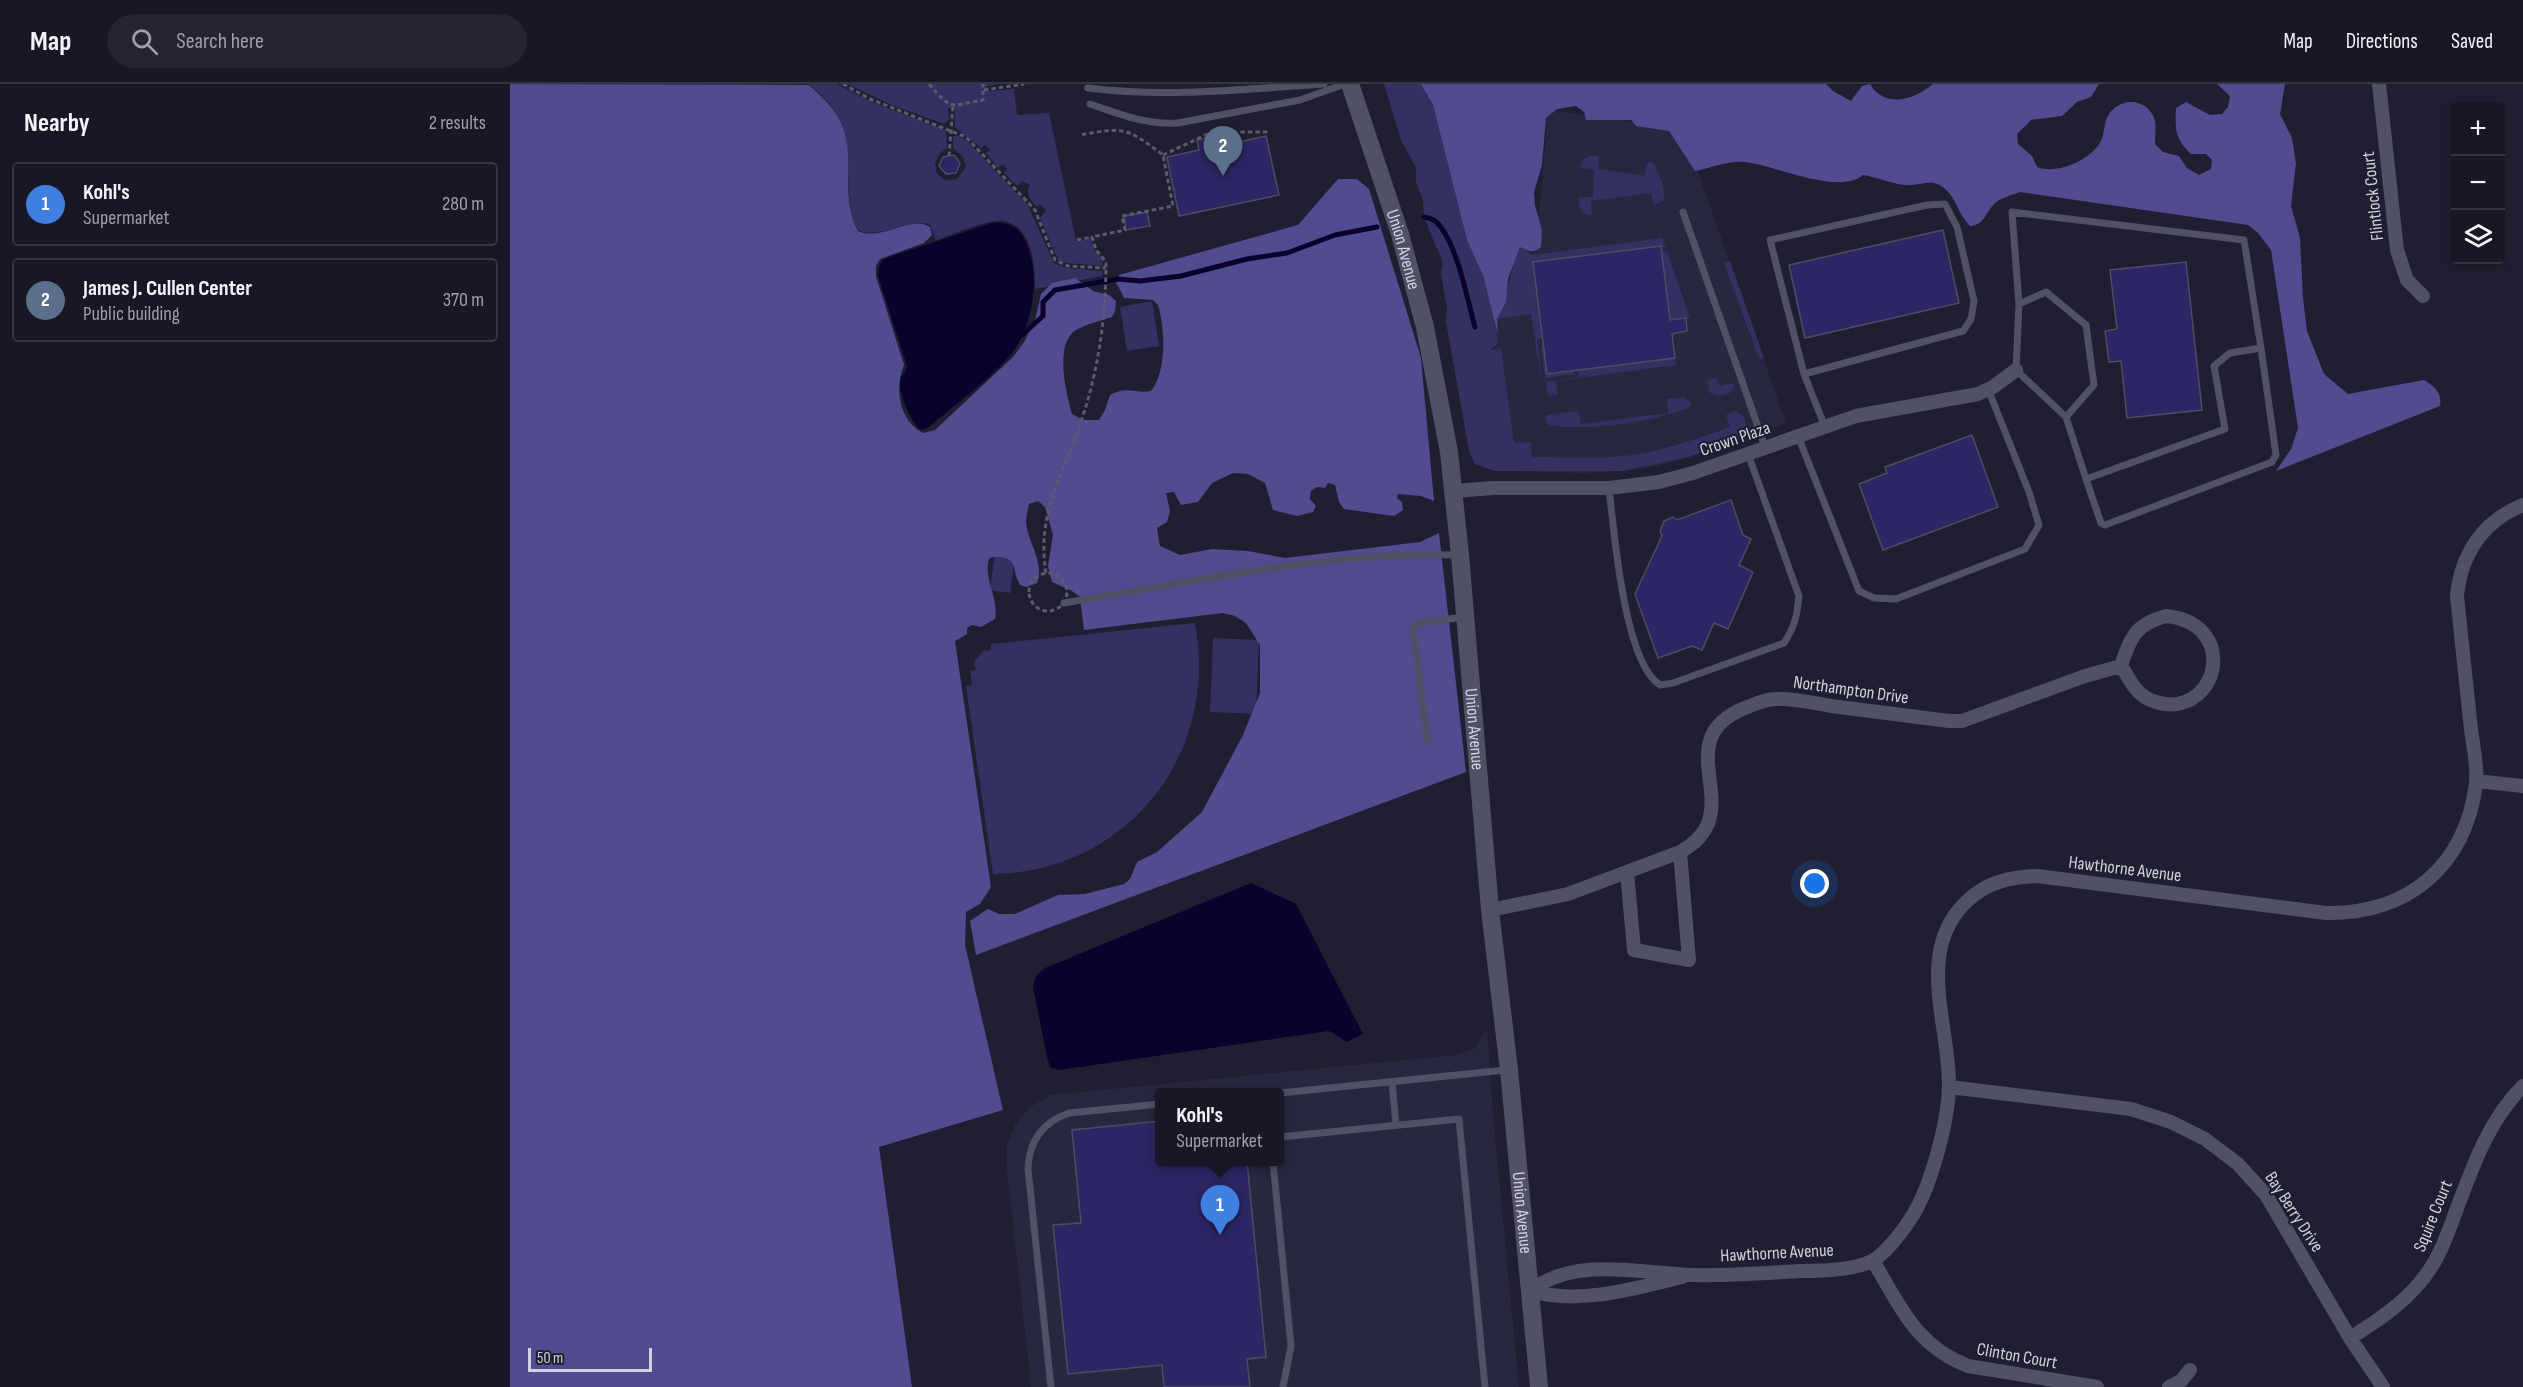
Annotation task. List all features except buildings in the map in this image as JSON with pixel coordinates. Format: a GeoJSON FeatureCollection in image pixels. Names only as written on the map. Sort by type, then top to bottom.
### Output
{"type":"FeatureCollection","features":[{"type":"Feature","properties":{"kind":"street","name":"Union Avenue"},"geometry":{"type":"LineString","coordinates":[[1350,84],[1400,234],[1425,327],[1443,416],[1454,491],[1491,910],[1509,1070],[1539,1387]]}},
{"type":"Feature","properties":{"kind":"street","name":"Flintlock Court"},"geometry":{"type":"LineString","coordinates":[[2379,84],[2397,250],[2407,280],[2423,296]]}},
{"type":"Feature","properties":{"kind":"street","name":"Crown Plaza"},"geometry":{"type":"LineString","coordinates":[[1454,491],[1493,488],[1609,488],[1659,482],[1856,416],[1959,398],[1988,389],[2016,370]]}},
{"type":"Feature","properties":{"kind":"street","name":"Hawthorne Avenue"},"geometry":{"type":"LineString","coordinates":[[1530,1291],[1542,1282],[1564,1273],[1625,1269],[1692,1275],[1827,1270],[1873,1261],[1900,1234],[1911,1218],[1921,1198],[1942,1136],[1949,1087],[1937,962],[1941,941],[1950,922],[1960,908],[1983,888],[2005,879],[2037,876],[2347,914],[2393,903],[2432,877],[2448,859],[2469,820],[2476,781],[2457,596],[2459,582],[2466,560],[2477,539],[2493,522],[2510,510],[2523,505]]}},
{"type":"Feature","properties":{"kind":"street"},"geometry":{"type":"LineString","coordinates":[[2166,616],[2181,617],[2194,623],[2205,633],[2213,652],[2211,675],[2207,683],[2191,698],[2170,704],[2156,702],[2136,690],[2121,666],[2130,639],[2139,628],[2152,620],[2166,616]]}},
{"type":"Feature","properties":{"kind":"street","name":"Northampton Drive"},"geometry":{"type":"LineString","coordinates":[[1491,910],[1568,894],[1680,852],[1694,844],[1704,834],[1713,807],[1707,754],[1709,740],[1715,728],[1725,718],[1749,706],[1779,699],[1962,721],[2085,676],[2121,666]]}},
{"type":"Feature","properties":{"kind":"street"},"geometry":{"type":"LineString","coordinates":[[2476,781],[2523,786]]}},
{"type":"Feature","properties":{"kind":"street"},"geometry":{"type":"LineString","coordinates":[[1628,872],[1634,950],[1689,960],[1680,852]]}},
{"type":"Feature","properties":{"kind":"street","name":"Squire Court"},"geometry":{"type":"LineString","coordinates":[[2350,1338],[2395,1308],[2412,1292],[2433,1265],[2443,1247],[2482,1144],[2497,1118],[2523,1086]]}},
{"type":"Feature","properties":{"kind":"street","name":"Bay Berry Drive"},"geometry":{"type":"LineString","coordinates":[[1949,1087],[2131,1109],[2171,1122],[2205,1139],[2238,1164],[2266,1195],[2350,1338],[2383,1387]]}},
{"type":"Feature","properties":{"kind":"street","name":"Clinton Court"},"geometry":{"type":"LineString","coordinates":[[1873,1261],[1916,1331],[1930,1346],[1949,1359],[1968,1366],[2097,1387]]}},
{"type":"Feature","properties":{"kind":"street","name":"Hawthorne Avenue"},"geometry":{"type":"LineString","coordinates":[[1530,1291],[1559,1297],[1622,1291],[1692,1275]]}},
{"type":"Feature","properties":{"kind":"street"},"geometry":{"type":"LineString","coordinates":[[2169,1387],[2181,1381],[2190,1370]]}},
{"type":"Feature","properties":{"kind":"lane"},"geometry":{"type":"LineString","coordinates":[[1088,88],[1140,94],[1168,94],[1324,84]]}},
{"type":"Feature","properties":{"kind":"lane"},"geometry":{"type":"LineString","coordinates":[[1090,104],[1137,120],[1164,124],[1178,123],[1300,100],[1345,84]]}},
{"type":"Feature","properties":{"kind":"lane"},"geometry":{"type":"LineString","coordinates":[[1804,374],[1963,331],[1971,319],[1974,301],[1957,227],[1945,204],[1927,205],[1770,240],[1804,374],[1825,426]]}},
{"type":"Feature","properties":{"kind":"lane"},"geometry":{"type":"LineString","coordinates":[[1683,212],[1765,447]]}},
{"type":"Feature","properties":{"kind":"lane"},"geometry":{"type":"LineString","coordinates":[[2012,212],[2244,240],[2261,348],[2276,455],[2272,462],[2105,525],[2101,523],[2066,417],[2016,370],[2019,304],[2012,212]]}},
{"type":"Feature","properties":{"kind":"lane"},"geometry":{"type":"LineString","coordinates":[[2019,304],[2046,292],[2086,325],[2094,385],[2066,417]]}},
{"type":"Feature","properties":{"kind":"lane"},"geometry":{"type":"LineString","coordinates":[[2086,479],[2225,429],[2214,366],[2230,353],[2261,348]]}},
{"type":"Feature","properties":{"kind":"lane"},"geometry":{"type":"LineString","coordinates":[[1798,436],[1859,591],[1874,598],[1896,598],[2025,549],[2039,525],[2029,492],[1988,389]]}},
{"type":"Feature","properties":{"kind":"lane"},"geometry":{"type":"LineString","coordinates":[[1609,488],[1619,577],[1640,657],[1651,680],[1660,685],[1673,683],[1784,642],[1793,631],[1799,596],[1748,453]]}},
{"type":"Feature","properties":{"kind":"lane"},"geometry":{"type":"LineString","coordinates":[[1064,603],[1243,574],[1386,555],[1460,555]]}},
{"type":"Feature","properties":{"kind":"lane"},"geometry":{"type":"LineString","coordinates":[[1427,740],[1413,627],[1416,624],[1466,617]]}},
{"type":"Feature","properties":{"kind":"lane"},"geometry":{"type":"LineString","coordinates":[[1284,1093],[1509,1070]]}},
{"type":"Feature","properties":{"kind":"lane"},"geometry":{"type":"LineString","coordinates":[[1392,1082],[1396,1125]]}},
{"type":"Feature","properties":{"kind":"lane"},"geometry":{"type":"LineString","coordinates":[[1051,1387],[1028,1169],[1030,1151],[1044,1127],[1069,1113],[1155,1104]]}},
{"type":"Feature","properties":{"kind":"lane"},"geometry":{"type":"LineString","coordinates":[[1284,1137],[1459,1119],[1485,1387]]}},
{"type":"Feature","properties":{"kind":"lane"},"geometry":{"type":"LineString","coordinates":[[1273,1166],[1291,1346],[1283,1387]]}},
{"type":"Feature","properties":{"kind":"path"},"geometry":{"type":"LineString","coordinates":[[843,84],[885,105],[951,130],[978,147],[1030,202],[1040,219],[1053,256],[1058,262],[1068,266],[1106,270]]}},
{"type":"Feature","properties":{"kind":"path"},"geometry":{"type":"LineString","coordinates":[[929,84],[946,103],[952,105],[983,100],[983,84]]}},
{"type":"Feature","properties":{"kind":"path"},"geometry":{"type":"LineString","coordinates":[[984,90],[1024,84]]}},
{"type":"Feature","properties":{"kind":"path"},"geometry":{"type":"LineString","coordinates":[[949,156],[952,105]]}},
{"type":"Feature","properties":{"kind":"path"},"geometry":{"type":"LineString","coordinates":[[1077,240],[1125,230],[1122,216],[1173,206],[1163,155],[1135,134],[1116,129],[1079,135]]}},
{"type":"Feature","properties":{"kind":"path"},"geometry":{"type":"LineString","coordinates":[[1163,155],[1212,132],[1269,132]]}},
{"type":"Feature","properties":{"kind":"path"},"geometry":{"type":"LineString","coordinates":[[1046,573],[1042,549],[1044,526],[1050,501],[1082,420],[1104,323],[1105,259],[1096,250],[1092,237]]}},
{"type":"Feature","properties":{"kind":"path"},"geometry":{"type":"LineString","coordinates":[[1046,573],[1058,575],[1067,585],[1067,598],[1064,603],[1054,611],[1048,612],[1036,607],[1029,590],[1034,579],[1046,573]]}},
{"type":"Feature","properties":{"kind":"shaded area"},"geometry":{"type":"Polygon","coordinates":[[[510,84],[809,85],[832,109],[844,130],[848,150],[850,208],[858,231],[877,233],[914,224],[930,227],[932,235],[924,243],[880,259],[876,266],[876,276],[904,365],[899,384],[901,403],[908,420],[923,433],[935,430],[1013,357],[1035,320],[1041,294],[1052,283],[1075,278],[1093,291],[1109,295],[1116,301],[1112,317],[1080,328],[1069,337],[1063,357],[1065,382],[1072,414],[1083,420],[1099,420],[1110,395],[1127,390],[1151,391],[1156,383],[1162,361],[1163,337],[1158,305],[1153,300],[1124,298],[1116,282],[1119,275],[1298,225],[1338,179],[1357,179],[1369,189],[1421,358],[1434,501],[1421,496],[1398,494],[1397,498],[1402,502],[1403,510],[1394,516],[1344,509],[1339,502],[1335,485],[1328,483],[1325,488],[1317,487],[1311,491],[1310,499],[1316,506],[1313,512],[1297,516],[1273,510],[1265,483],[1248,474],[1233,473],[1212,483],[1198,502],[1181,505],[1174,492],[1166,493],[1170,511],[1167,522],[1157,528],[1160,546],[1180,555],[1212,549],[1248,551],[1285,558],[1420,542],[1439,533],[1466,772],[976,955],[970,921],[988,909],[999,914],[1015,914],[1058,895],[1085,894],[1124,884],[1130,879],[1137,862],[1157,852],[1202,812],[1243,735],[1260,693],[1260,645],[1246,623],[1235,616],[1223,613],[1084,630],[1080,597],[1052,582],[1048,566],[1053,535],[1045,507],[1038,501],[1029,504],[1026,523],[1038,561],[1037,583],[1026,587],[1020,585],[1011,561],[1001,557],[989,559],[988,574],[995,604],[995,619],[981,627],[972,625],[967,628],[967,634],[955,641],[991,887],[980,904],[966,912],[965,945],[1003,1110],[879,1147],[912,1387],[510,1387],[510,84]]]}},
{"type":"Feature","properties":{"kind":"shaded area"},"geometry":{"type":"Polygon","coordinates":[[[809,84],[837,84],[874,103],[946,130],[947,148],[939,154],[935,164],[937,174],[945,180],[957,179],[966,167],[963,157],[953,148],[953,137],[957,135],[967,141],[1027,204],[1054,263],[1066,268],[1103,271],[1102,276],[1035,289],[1033,259],[1027,239],[1014,225],[1004,221],[980,224],[936,240],[930,225],[921,223],[877,233],[858,230],[850,208],[847,153],[842,128],[831,107],[809,84]]]}},
{"type":"Feature","properties":{"kind":"shaded area"},"geometry":{"type":"Polygon","coordinates":[[[847,84],[1000,84],[987,86],[988,91],[1014,89],[1017,115],[1049,113],[1076,241],[1091,239],[1094,250],[1102,258],[1103,266],[1058,260],[1040,218],[1046,210],[1040,204],[1037,207],[1030,199],[1028,192],[1030,185],[1022,181],[1017,186],[1004,173],[1007,169],[1002,164],[998,168],[986,153],[990,150],[985,145],[981,148],[955,127],[955,108],[948,108],[949,120],[944,124],[892,105],[847,84]]]}},
{"type":"Feature","properties":{"kind":"shaded area"},"geometry":{"type":"Polygon","coordinates":[[[1384,84],[1421,84],[1433,105],[1467,240],[1489,295],[1498,343],[1491,350],[1501,348],[1514,443],[1531,442],[1532,457],[1589,458],[1631,455],[1656,451],[1730,427],[1726,415],[1735,411],[1746,422],[1746,429],[1742,437],[1689,457],[1622,471],[1494,471],[1475,464],[1469,451],[1446,322],[1447,309],[1441,274],[1443,263],[1424,217],[1423,200],[1416,182],[1416,168],[1401,140],[1384,84]]]}},
{"type":"Feature","properties":{"kind":"shaded area"},"geometry":{"type":"Polygon","coordinates":[[[1421,84],[1826,84],[1833,91],[1851,101],[1862,86],[1870,84],[1884,97],[1900,99],[1909,98],[1933,84],[2099,84],[2091,97],[2077,102],[2062,116],[2031,120],[2017,134],[2018,144],[2032,156],[2037,167],[2054,169],[2082,160],[2101,141],[2107,117],[2114,108],[2120,104],[2134,102],[2141,104],[2152,113],[2155,121],[2155,144],[2163,152],[2179,156],[2187,168],[2199,175],[2211,169],[2212,160],[2206,154],[2191,154],[2182,144],[2176,128],[2176,108],[2186,102],[2210,115],[2222,114],[2228,107],[2230,96],[2217,84],[2285,84],[2280,114],[2292,138],[2296,163],[2291,206],[2300,238],[2307,331],[2324,374],[2348,394],[2424,380],[2437,390],[2440,406],[2276,471],[2291,449],[2298,428],[2271,250],[2258,233],[2248,225],[2020,192],[1997,202],[1978,224],[1970,226],[1950,194],[1945,188],[1935,183],[1903,185],[1863,175],[1852,181],[1823,181],[1745,162],[1727,163],[1695,171],[1669,131],[1636,126],[1631,120],[1586,120],[1584,112],[1576,106],[1557,109],[1546,118],[1542,165],[1534,192],[1542,230],[1541,247],[1531,251],[1520,247],[1508,279],[1506,302],[1497,319],[1498,336],[1484,278],[1467,240],[1433,105],[1421,84]]]}},
{"type":"Feature","properties":{"kind":"shaded area"},"geometry":{"type":"Polygon","coordinates":[[[1548,110],[1683,129],[1786,423],[1657,466],[1584,473],[1511,471],[1491,314],[1532,308],[1521,218],[1539,216],[1548,110]]]}},
{"type":"Feature","properties":{"kind":"shaded area"},"geometry":{"type":"Polygon","coordinates":[[[1589,156],[1599,156],[1598,169],[1645,176],[1647,163],[1652,162],[1661,180],[1664,200],[1654,206],[1651,193],[1591,201],[1592,214],[1586,214],[1580,208],[1579,197],[1593,197],[1594,170],[1580,168],[1582,160],[1589,156]]]}},
{"type":"Feature","properties":{"kind":"shaded area"},"geometry":{"type":"Polygon","coordinates":[[[991,223],[1013,226],[1021,233],[1027,244],[1034,288],[1029,319],[1017,346],[999,368],[928,428],[921,430],[913,421],[901,391],[901,378],[907,366],[878,276],[880,265],[886,258],[991,223]]]}},
{"type":"Feature","properties":{"kind":"shaded area"},"geometry":{"type":"Polygon","coordinates":[[[1662,238],[1666,247],[1533,262],[1543,338],[1537,339],[1543,392],[1531,314],[1497,319],[1520,247],[1532,255],[1662,238]]]}},
{"type":"Feature","properties":{"kind":"shaded area"},"geometry":{"type":"Polygon","coordinates":[[[1661,251],[1667,251],[1690,318],[1670,320],[1661,251]]]}},
{"type":"Feature","properties":{"kind":"shaded area"},"geometry":{"type":"Polygon","coordinates":[[[1730,261],[1764,358],[1759,359],[1724,263],[1730,261]]]}},
{"type":"Feature","properties":{"kind":"shaded area"},"geometry":{"type":"Polygon","coordinates":[[[1152,301],[1159,346],[1127,351],[1120,307],[1152,301]]]}},
{"type":"Feature","properties":{"kind":"shaded area"},"geometry":{"type":"Polygon","coordinates":[[[1541,347],[1544,347],[1548,374],[1573,371],[1574,374],[1545,378],[1541,347]]]}},
{"type":"Feature","properties":{"kind":"shaded area"},"geometry":{"type":"Polygon","coordinates":[[[1675,358],[1676,365],[1556,381],[1558,395],[1548,396],[1546,382],[1579,377],[1578,370],[1675,358]]]}},
{"type":"Feature","properties":{"kind":"shaded area"},"geometry":{"type":"Polygon","coordinates":[[[1716,378],[1720,386],[1733,383],[1734,387],[1730,393],[1717,396],[1710,393],[1707,380],[1716,378]]]}},
{"type":"Feature","properties":{"kind":"shaded area"},"geometry":{"type":"Polygon","coordinates":[[[1684,397],[1691,402],[1690,407],[1640,421],[1601,426],[1564,427],[1549,425],[1545,419],[1547,415],[1576,411],[1579,412],[1581,424],[1668,413],[1667,399],[1684,397]]]}},
{"type":"Feature","properties":{"kind":"shaded area"},"geometry":{"type":"Polygon","coordinates":[[[995,553],[1015,555],[1010,593],[990,590],[995,553]]]}},
{"type":"Feature","properties":{"kind":"shaded area"},"geometry":{"type":"Polygon","coordinates":[[[1195,623],[1199,671],[1193,717],[1177,759],[1154,797],[1122,828],[1085,852],[1041,868],[993,874],[966,686],[972,685],[970,671],[976,670],[974,662],[983,651],[991,650],[991,644],[1195,623]]]}},
{"type":"Feature","properties":{"kind":"shaded area"},"geometry":{"type":"Polygon","coordinates":[[[1213,638],[1259,640],[1256,714],[1210,712],[1213,638]]]}},
{"type":"Feature","properties":{"kind":"shaded area"},"geometry":{"type":"Polygon","coordinates":[[[1251,883],[1296,904],[1363,1034],[1347,1042],[1329,1031],[1059,1070],[1051,1068],[1033,987],[1036,976],[1045,968],[1251,883]]]}},
{"type":"Feature","properties":{"kind":"shaded area"},"geometry":{"type":"Polygon","coordinates":[[[1487,1028],[1519,1387],[1031,1387],[1007,1172],[1007,1146],[1015,1125],[1029,1108],[1050,1095],[1456,1055],[1474,1049],[1487,1028]]]}},
{"type":"Feature","properties":{"kind":"waterway"},"geometry":{"type":"LineString","coordinates":[[1424,217],[1438,224],[1452,247],[1475,327]]}},
{"type":"Feature","properties":{"kind":"waterway"},"geometry":{"type":"LineString","coordinates":[[1022,335],[1043,316],[1043,302],[1055,290],[1118,279],[1140,281],[1181,276],[1247,259],[1287,253],[1335,235],[1377,227]]}},
{"type":"Feature","properties":{"kind":"place","name":"James J. Cullen Center"},"geometry":{"type":"Point","coordinates":[1223,176]}},
{"type":"Feature","properties":{"kind":"place","name":"Kohl's"},"geometry":{"type":"Point","coordinates":[1220,1235]}}]}
